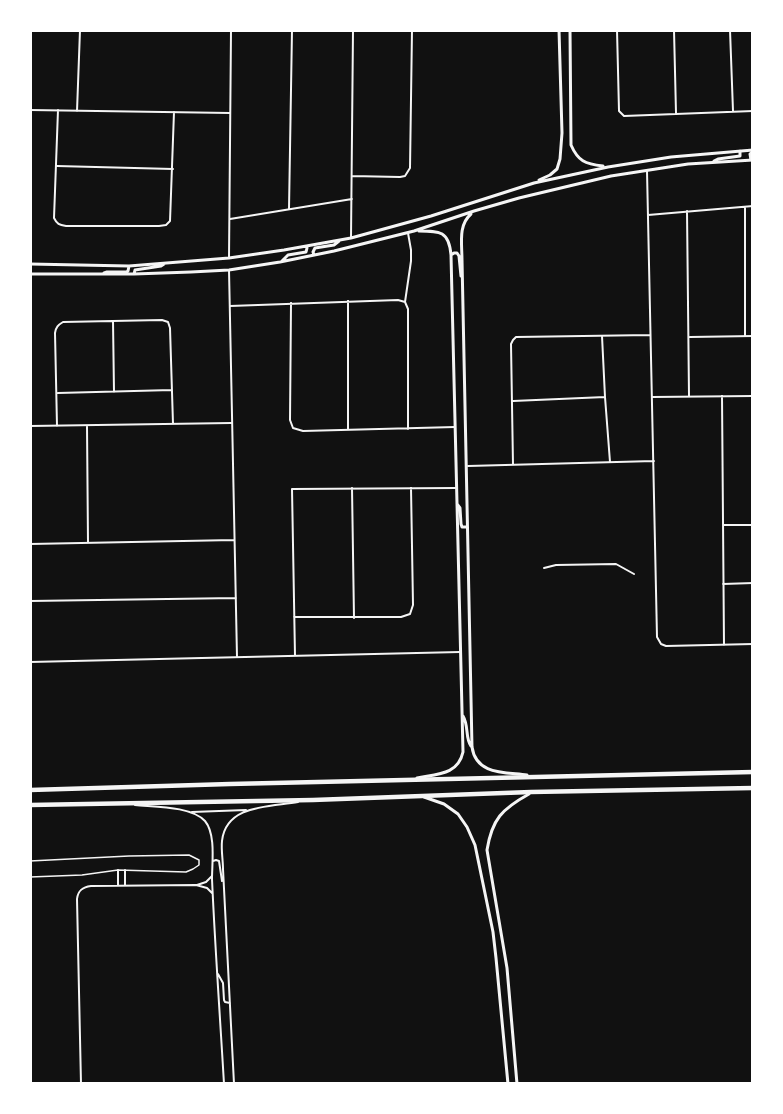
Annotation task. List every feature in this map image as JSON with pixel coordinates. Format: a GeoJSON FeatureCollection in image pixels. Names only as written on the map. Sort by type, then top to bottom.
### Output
{"type":"FeatureCollection","features":[{"type":"Feature","properties":{"kind":"highway"},"geometry":{"type":"LineString","coordinates":[[30,790],[753,772]]}},
{"type":"Feature","properties":{"kind":"highway"},"geometry":{"type":"LineString","coordinates":[[31,805],[753,788]]}},
{"type":"Feature","properties":{"kind":"street"},"geometry":{"type":"LineString","coordinates":[[77,111],[80,30]]}},
{"type":"Feature","properties":{"kind":"street"},"geometry":{"type":"LineString","coordinates":[[229,258],[231,30]]}},
{"type":"Feature","properties":{"kind":"street"},"geometry":{"type":"LineString","coordinates":[[289,209],[292,30]]}},
{"type":"Feature","properties":{"kind":"street"},"geometry":{"type":"LineString","coordinates":[[351,238],[353,30]]}},
{"type":"Feature","properties":{"kind":"street"},"geometry":{"type":"LineString","coordinates":[[352,176],[400,177],[405,176],[410,168],[412,30]]}},
{"type":"Feature","properties":{"kind":"street"},"geometry":{"type":"LineString","coordinates":[[534,183],[550,175],[556,169],[560,159],[562,134],[559,30]]}},
{"type":"Feature","properties":{"kind":"street"},"geometry":{"type":"LineString","coordinates":[[568,30],[570,35],[571,145],[576,156],[591,165],[608,166]]}},
{"type":"Feature","properties":{"kind":"street"},"geometry":{"type":"LineString","coordinates":[[617,30],[619,111],[624,116],[753,111]]}},
{"type":"Feature","properties":{"kind":"street"},"geometry":{"type":"LineString","coordinates":[[674,30],[676,113]]}},
{"type":"Feature","properties":{"kind":"street"},"geometry":{"type":"LineString","coordinates":[[730,30],[733,111]]}},
{"type":"Feature","properties":{"kind":"street"},"geometry":{"type":"LineString","coordinates":[[30,110],[230,113]]}},
{"type":"Feature","properties":{"kind":"street"},"geometry":{"type":"LineString","coordinates":[[58,110],[54,218],[60,226],[166,225],[171,215],[174,112]]}},
{"type":"Feature","properties":{"kind":"street"},"geometry":{"type":"LineString","coordinates":[[562,134],[570,134]]}},
{"type":"Feature","properties":{"kind":"street"},"geometry":{"type":"LineString","coordinates":[[712,162],[740,156],[740,150]]}},
{"type":"Feature","properties":{"kind":"street"},"geometry":{"type":"LineString","coordinates":[[30,264],[129,266],[166,264],[229,258],[306,246],[351,238],[431,216],[534,183],[608,166],[740,150],[753,151],[750,154],[752,160],[647,169],[551,190],[474,211],[408,233],[280,262],[229,270],[134,274],[30,274]]}},
{"type":"Feature","properties":{"kind":"street"},"geometry":{"type":"LineString","coordinates":[[57,166],[173,169]]}},
{"type":"Feature","properties":{"kind":"street"},"geometry":{"type":"LineString","coordinates":[[647,169],[657,637],[661,644],[666,646],[753,644]]}},
{"type":"Feature","properties":{"kind":"street"},"geometry":{"type":"LineString","coordinates":[[229,219],[352,199]]}},
{"type":"Feature","properties":{"kind":"street"},"geometry":{"type":"LineString","coordinates":[[648,215],[753,206]]}},
{"type":"Feature","properties":{"kind":"street"},"geometry":{"type":"LineString","coordinates":[[745,207],[745,336]]}},
{"type":"Feature","properties":{"kind":"street"},"geometry":{"type":"LineString","coordinates":[[474,211],[466,218],[463,227],[462,277],[472,747],[477,761],[486,769],[540,777]]}},
{"type":"Feature","properties":{"kind":"street"},"geometry":{"type":"LineString","coordinates":[[687,211],[689,396]]}},
{"type":"Feature","properties":{"kind":"street"},"geometry":{"type":"LineString","coordinates":[[406,780],[450,771],[459,764],[463,752],[451,255],[449,242],[445,235],[437,231],[414,231]]}},
{"type":"Feature","properties":{"kind":"street"},"geometry":{"type":"LineString","coordinates":[[408,233],[411,250],[405,302],[408,309],[408,429]]}},
{"type":"Feature","properties":{"kind":"street"},"geometry":{"type":"LineString","coordinates":[[314,255],[315,248],[334,245],[340,240]]}},
{"type":"Feature","properties":{"kind":"street"},"geometry":{"type":"LineString","coordinates":[[280,262],[288,255],[306,252],[308,248],[306,246]]}},
{"type":"Feature","properties":{"kind":"street"},"geometry":{"type":"LineString","coordinates":[[451,255],[457,253],[459,256],[462,277]]}},
{"type":"Feature","properties":{"kind":"street"},"geometry":{"type":"LineString","coordinates":[[134,274],[135,270],[166,264]]}},
{"type":"Feature","properties":{"kind":"street"},"geometry":{"type":"LineString","coordinates":[[103,274],[126,272],[129,271],[129,266]]}},
{"type":"Feature","properties":{"kind":"street"},"geometry":{"type":"LineString","coordinates":[[229,270],[237,657]]}},
{"type":"Feature","properties":{"kind":"street"},"geometry":{"type":"LineString","coordinates":[[230,306],[348,301],[398,300],[405,302]]}},
{"type":"Feature","properties":{"kind":"street"},"geometry":{"type":"LineString","coordinates":[[348,301],[348,430]]}},
{"type":"Feature","properties":{"kind":"street"},"geometry":{"type":"LineString","coordinates":[[291,303],[290,420],[293,428],[303,431],[455,427]]}},
{"type":"Feature","properties":{"kind":"street"},"geometry":{"type":"LineString","coordinates":[[57,426],[55,333],[59,324],[63,322],[162,320],[168,322],[170,328],[173,424]]}},
{"type":"Feature","properties":{"kind":"street"},"geometry":{"type":"LineString","coordinates":[[113,321],[114,392]]}},
{"type":"Feature","properties":{"kind":"street"},"geometry":{"type":"LineString","coordinates":[[513,465],[511,344],[516,337],[650,335]]}},
{"type":"Feature","properties":{"kind":"street"},"geometry":{"type":"LineString","coordinates":[[602,336],[610,462]]}},
{"type":"Feature","properties":{"kind":"street"},"geometry":{"type":"LineString","coordinates":[[689,337],[753,336]]}},
{"type":"Feature","properties":{"kind":"street"},"geometry":{"type":"LineString","coordinates":[[57,393],[172,390]]}},
{"type":"Feature","properties":{"kind":"street"},"geometry":{"type":"LineString","coordinates":[[722,396],[724,645]]}},
{"type":"Feature","properties":{"kind":"street"},"geometry":{"type":"LineString","coordinates":[[652,397],[753,396]]}},
{"type":"Feature","properties":{"kind":"street"},"geometry":{"type":"LineString","coordinates":[[513,401],[605,397]]}},
{"type":"Feature","properties":{"kind":"street"},"geometry":{"type":"LineString","coordinates":[[30,426],[232,423]]}},
{"type":"Feature","properties":{"kind":"street"},"geometry":{"type":"LineString","coordinates":[[87,425],[88,543]]}},
{"type":"Feature","properties":{"kind":"street"},"geometry":{"type":"LineString","coordinates":[[466,466],[654,461]]}},
{"type":"Feature","properties":{"kind":"street"},"geometry":{"type":"LineString","coordinates":[[352,488],[354,618]]}},
{"type":"Feature","properties":{"kind":"street"},"geometry":{"type":"LineString","coordinates":[[294,617],[401,617],[410,614],[413,605],[411,488]]}},
{"type":"Feature","properties":{"kind":"street"},"geometry":{"type":"LineString","coordinates":[[295,656],[292,489],[456,488]]}},
{"type":"Feature","properties":{"kind":"street"},"geometry":{"type":"LineString","coordinates":[[456,503],[460,508],[461,524],[465,528],[468,527]]}},
{"type":"Feature","properties":{"kind":"street"},"geometry":{"type":"LineString","coordinates":[[723,525],[753,525]]}},
{"type":"Feature","properties":{"kind":"street"},"geometry":{"type":"LineString","coordinates":[[30,544],[234,540]]}},
{"type":"Feature","properties":{"kind":"street"},"geometry":{"type":"LineString","coordinates":[[544,568],[556,565],[616,564],[634,574]]}},
{"type":"Feature","properties":{"kind":"street"},"geometry":{"type":"LineString","coordinates":[[723,584],[753,584]]}},
{"type":"Feature","properties":{"kind":"street"},"geometry":{"type":"LineString","coordinates":[[30,601],[236,598]]}},
{"type":"Feature","properties":{"kind":"street"},"geometry":{"type":"LineString","coordinates":[[30,662],[460,652]]}},
{"type":"Feature","properties":{"kind":"street"},"geometry":{"type":"LineString","coordinates":[[461,715],[467,724],[468,743],[472,747]]}},
{"type":"Feature","properties":{"kind":"street"},"geometry":{"type":"LineString","coordinates":[[517,1084],[507,968],[487,850],[490,832],[499,816],[513,803],[531,792]]}},
{"type":"Feature","properties":{"kind":"street"},"geometry":{"type":"LineString","coordinates":[[423,796],[444,804],[458,814],[475,845],[496,958],[508,1084]]}},
{"type":"Feature","properties":{"kind":"street"},"geometry":{"type":"LineString","coordinates":[[127,804],[192,812],[250,810],[313,800]]}},
{"type":"Feature","properties":{"kind":"street"},"geometry":{"type":"LineString","coordinates":[[234,1084],[222,841],[224,830],[232,818],[250,810]]}},
{"type":"Feature","properties":{"kind":"street"},"geometry":{"type":"LineString","coordinates":[[192,812],[204,820],[209,827],[211,837],[224,1084]]}},
{"type":"Feature","properties":{"kind":"street"},"geometry":{"type":"LineString","coordinates":[[213,861],[219,861],[224,886]]}},
{"type":"Feature","properties":{"kind":"street"},"geometry":{"type":"LineString","coordinates":[[118,870],[118,885]]}},
{"type":"Feature","properties":{"kind":"street"},"geometry":{"type":"LineString","coordinates":[[125,870],[125,885]]}},
{"type":"Feature","properties":{"kind":"street"},"geometry":{"type":"LineString","coordinates":[[81,1084],[77,895],[82,888],[87,886],[196,885],[206,882],[212,876]]}},
{"type":"Feature","properties":{"kind":"street"},"geometry":{"type":"LineString","coordinates":[[196,885],[209,889],[213,895]]}},
{"type":"Feature","properties":{"kind":"street"},"geometry":{"type":"LineString","coordinates":[[485,896],[491,893],[495,897]]}},
{"type":"Feature","properties":{"kind":"street"},"geometry":{"type":"LineString","coordinates":[[217,971],[223,983],[224,1000],[230,1003]]}},
{"type":"Feature","properties":{"kind":"lane"},"geometry":{"type":"LineString","coordinates":[[30,861],[189,855],[199,860],[199,865],[186,872],[118,870],[82,875],[30,877]]}}]}
